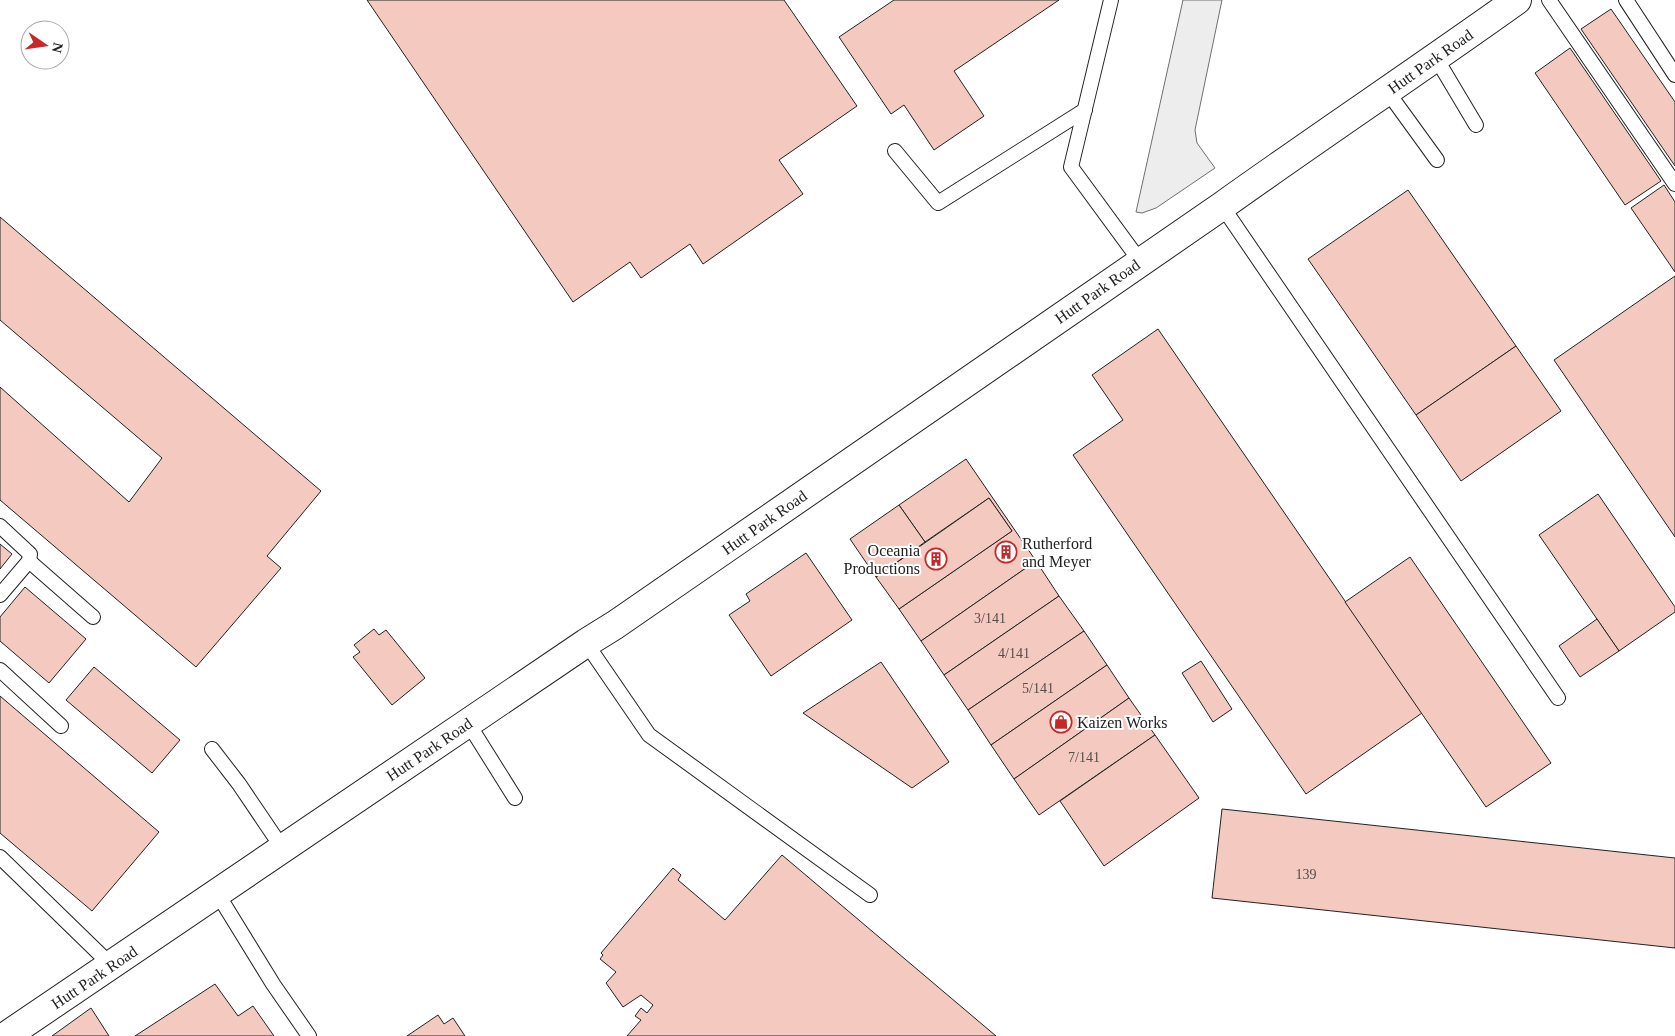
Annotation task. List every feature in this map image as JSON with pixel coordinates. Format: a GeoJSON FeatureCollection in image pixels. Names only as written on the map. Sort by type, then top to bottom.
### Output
{"type":"FeatureCollection","features":[{"type":"Feature","properties":{"kind":"street","name":"Hutt Park Road"},"geometry":{"type":"LineString","coordinates":[[6,1036],[615,625],[1222,206],[1311,142],[1387,92],[1517,0]]}},
{"type":"Feature","properties":{"kind":"lane"},"geometry":{"type":"LineString","coordinates":[[1111,0],[1071,167],[1140,261]]}},
{"type":"Feature","properties":{"kind":"lane"},"geometry":{"type":"LineString","coordinates":[[1549,0],[1675,184]]}},
{"type":"Feature","properties":{"kind":"lane"},"geometry":{"type":"LineString","coordinates":[[1626,0],[1675,75]]}},
{"type":"Feature","properties":{"kind":"lane"},"geometry":{"type":"LineString","coordinates":[[1436,58],[1476,125]]}},
{"type":"Feature","properties":{"kind":"lane"},"geometry":{"type":"LineString","coordinates":[[1387,92],[1437,160]]}},
{"type":"Feature","properties":{"kind":"lane"},"geometry":{"type":"LineString","coordinates":[[896,151],[938,203],[1084,110]]}},
{"type":"Feature","properties":{"kind":"lane"},"geometry":{"type":"LineString","coordinates":[[1222,206],[1558,698]]}},
{"type":"Feature","properties":{"kind":"lane"},"geometry":{"type":"LineString","coordinates":[[0,526],[30,554],[29,562],[0,595]]}},
{"type":"Feature","properties":{"kind":"lane"},"geometry":{"type":"LineString","coordinates":[[29,562],[93,618]]}},
{"type":"Feature","properties":{"kind":"lane"},"geometry":{"type":"LineString","coordinates":[[586,643],[649,735],[870,895]]}},
{"type":"Feature","properties":{"kind":"lane"},"geometry":{"type":"LineString","coordinates":[[0,670],[61,726]]}},
{"type":"Feature","properties":{"kind":"lane"},"geometry":{"type":"LineString","coordinates":[[468,723],[515,798]]}},
{"type":"Feature","properties":{"kind":"lane"},"geometry":{"type":"LineString","coordinates":[[212,749],[239,784],[283,848]]}},
{"type":"Feature","properties":{"kind":"lane"},"geometry":{"type":"LineString","coordinates":[[0,857],[111,965]]}},
{"type":"Feature","properties":{"kind":"lane"},"geometry":{"type":"LineString","coordinates":[[217,892],[273,984],[309,1036]]}},
{"type":"Feature","properties":{"kind":"shaded area"},"geometry":{"type":"Polygon","coordinates":[[[1183,0],[1222,0],[1195,130],[1197,143],[1215,168],[1156,208],[1142,213],[1136,212],[1183,0]]]}},
{"type":"Feature","properties":{"kind":"building"},"geometry":{"type":"Polygon","coordinates":[[[367,0],[784,0],[857,106],[779,160],[803,194],[703,264],[690,244],[641,278],[630,262],[573,302],[367,0]]]}},
{"type":"Feature","properties":{"kind":"building"},"geometry":{"type":"Polygon","coordinates":[[[894,0],[1059,0],[954,71],[984,116],[934,150],[904,105],[891,114],[839,37],[894,0]]]}},
{"type":"Feature","properties":{"kind":"building"},"geometry":{"type":"Polygon","coordinates":[[[1611,9],[1675,102],[1675,166],[1581,29],[1611,9]]]}},
{"type":"Feature","properties":{"kind":"building"},"geometry":{"type":"Polygon","coordinates":[[[1570,48],[1661,181],[1625,205],[1535,73],[1570,48]]]}},
{"type":"Feature","properties":{"kind":"building"},"geometry":{"type":"Polygon","coordinates":[[[1664,185],[1675,202],[1675,272],[1631,208],[1664,185]]]}},
{"type":"Feature","properties":{"kind":"building"},"geometry":{"type":"Polygon","coordinates":[[[1408,190],[1516,346],[1416,415],[1308,259],[1408,190]]]}},
{"type":"Feature","properties":{"kind":"building"},"geometry":{"type":"Polygon","coordinates":[[[0,217],[321,491],[267,556],[281,568],[196,667],[0,500],[0,387],[129,502],[162,458],[0,320],[0,217]]]}},
{"type":"Feature","properties":{"kind":"building"},"geometry":{"type":"Polygon","coordinates":[[[1675,276],[1675,537],[1554,360],[1675,276]]]}},
{"type":"Feature","properties":{"kind":"building"},"geometry":{"type":"Polygon","coordinates":[[[1158,329],[1422,713],[1306,794],[1073,455],[1123,420],[1092,375],[1158,329]]]}},
{"type":"Feature","properties":{"kind":"building"},"geometry":{"type":"Polygon","coordinates":[[[1516,346],[1561,411],[1461,481],[1416,415],[1516,346]]]}},
{"type":"Feature","properties":{"kind":"building","name":"Rutherford and Meyer"},"geometry":{"type":"Polygon","coordinates":[[[966,459],[1036,561],[921,641],[899,609],[1012,531],[989,498],[925,542],[899,505],[966,459]]]}},
{"type":"Feature","properties":{"kind":"building"},"geometry":{"type":"Polygon","coordinates":[[[1598,494],[1675,607],[1675,612],[1619,651],[1539,535],[1598,494]]]}},
{"type":"Feature","properties":{"kind":"building","name":"Oceania Productions"},"geometry":{"type":"Polygon","coordinates":[[[989,498],[1012,531],[899,609],[876,577],[989,498]]]}},
{"type":"Feature","properties":{"kind":"building"},"geometry":{"type":"Polygon","coordinates":[[[899,505],[925,542],[876,577],[850,539],[899,505]]]}},
{"type":"Feature","properties":{"kind":"building"},"geometry":{"type":"Polygon","coordinates":[[[0,544],[12,554],[0,569],[0,544]]]}},
{"type":"Feature","properties":{"kind":"building"},"geometry":{"type":"Polygon","coordinates":[[[806,553],[852,620],[771,676],[729,615],[750,601],[746,594],[806,553]]]}},
{"type":"Feature","properties":{"kind":"building"},"geometry":{"type":"Polygon","coordinates":[[[1410,557],[1551,763],[1486,807],[1345,602],[1410,557]]]}},
{"type":"Feature","properties":{"kind":"building"},"geometry":{"type":"Polygon","coordinates":[[[1036,561],[1059,596],[944,675],[921,641],[1036,561]]]}},
{"type":"Feature","properties":{"kind":"building"},"geometry":{"type":"Polygon","coordinates":[[[25,587],[86,639],[49,683],[0,641],[0,617],[25,587]]]}},
{"type":"Feature","properties":{"kind":"building"},"geometry":{"type":"Polygon","coordinates":[[[1059,596],[1084,631],[968,710],[944,675],[1059,596]]]}},
{"type":"Feature","properties":{"kind":"building"},"geometry":{"type":"Polygon","coordinates":[[[1597,619],[1619,651],[1580,677],[1559,646],[1597,619]]]}},
{"type":"Feature","properties":{"kind":"building"},"geometry":{"type":"Polygon","coordinates":[[[374,629],[379,635],[386,630],[425,678],[392,705],[353,657],[360,652],[354,645],[374,629]]]}},
{"type":"Feature","properties":{"kind":"building"},"geometry":{"type":"Polygon","coordinates":[[[1084,631],[1107,665],[991,745],[968,710],[1084,631]]]}},
{"type":"Feature","properties":{"kind":"building"},"geometry":{"type":"Polygon","coordinates":[[[1201,661],[1232,709],[1213,722],[1182,673],[1201,661]]]}},
{"type":"Feature","properties":{"kind":"building"},"geometry":{"type":"Polygon","coordinates":[[[881,662],[949,762],[912,788],[803,713],[881,662]]]}},
{"type":"Feature","properties":{"kind":"building","name":"Kaizen Works"},"geometry":{"type":"Polygon","coordinates":[[[1107,665],[1129,698],[1014,779],[991,745],[1107,665]]]}},
{"type":"Feature","properties":{"kind":"building"},"geometry":{"type":"Polygon","coordinates":[[[94,667],[180,740],[152,773],[66,700],[94,667]]]}},
{"type":"Feature","properties":{"kind":"building"},"geometry":{"type":"Polygon","coordinates":[[[0,696],[159,832],[92,911],[0,833],[0,696]]]}},
{"type":"Feature","properties":{"kind":"building"},"geometry":{"type":"Polygon","coordinates":[[[1129,698],[1155,735],[1039,815],[1014,779],[1129,698]]]}},
{"type":"Feature","properties":{"kind":"building"},"geometry":{"type":"Polygon","coordinates":[[[1155,735],[1199,798],[1104,866],[1060,801],[1155,735]]]}},
{"type":"Feature","properties":{"kind":"building"},"geometry":{"type":"Polygon","coordinates":[[[1222,809],[1675,858],[1675,948],[1212,898],[1222,809]]]}},
{"type":"Feature","properties":{"kind":"building"},"geometry":{"type":"Polygon","coordinates":[[[782,855],[996,1036],[627,1036],[641,1020],[635,1016],[641,1008],[647,1013],[653,1005],[641,995],[623,1007],[606,983],[616,972],[600,959],[603,955],[601,953],[673,868],[681,875],[678,880],[725,920],[782,855]]]}},
{"type":"Feature","properties":{"kind":"building"},"geometry":{"type":"Polygon","coordinates":[[[215,984],[238,1016],[253,1006],[274,1036],[135,1036],[215,984]]]}},
{"type":"Feature","properties":{"kind":"building"},"geometry":{"type":"Polygon","coordinates":[[[91,1008],[109,1036],[52,1036],[91,1008]]]}},
{"type":"Feature","properties":{"kind":"building"},"geometry":{"type":"Polygon","coordinates":[[[438,1015],[444,1024],[453,1018],[465,1036],[407,1036],[438,1015]]]}},
{"type":"Feature","properties":{"kind":"place","name":"Rutherford and Meyer"},"geometry":{"type":"Point","coordinates":[1006,552]}},
{"type":"Feature","properties":{"kind":"place","name":"Oceania Productions"},"geometry":{"type":"Point","coordinates":[936,559]}},
{"type":"Feature","properties":{"kind":"place","name":"Kaizen Works"},"geometry":{"type":"Point","coordinates":[1061,722]}}]}
